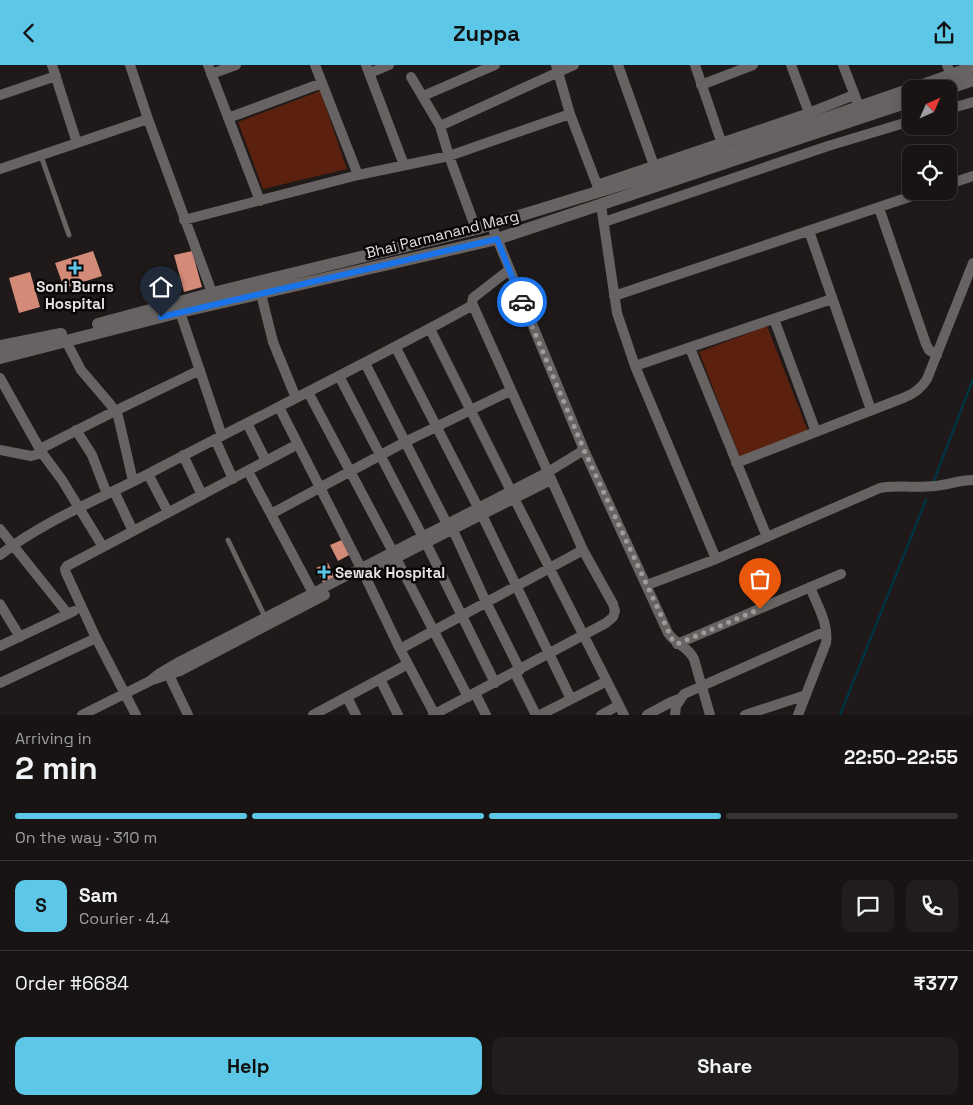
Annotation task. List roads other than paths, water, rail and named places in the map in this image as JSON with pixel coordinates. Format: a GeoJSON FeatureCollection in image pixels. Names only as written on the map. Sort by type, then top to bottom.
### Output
{"type":"FeatureCollection","features":[{"type":"Feature","properties":{"kind":"street"},"geometry":{"type":"LineString","coordinates":[[52,65],[77,143]]}},
{"type":"Feature","properties":{"kind":"street"},"geometry":{"type":"LineString","coordinates":[[130,65],[184,220],[214,299]]}},
{"type":"Feature","properties":{"kind":"street"},"geometry":{"type":"LineString","coordinates":[[236,65],[209,70],[260,201]]}},
{"type":"Feature","properties":{"kind":"street"},"geometry":{"type":"LineString","coordinates":[[315,65],[358,175]]}},
{"type":"Feature","properties":{"kind":"street"},"geometry":{"type":"LineString","coordinates":[[389,65],[368,69],[404,165]]}},
{"type":"Feature","properties":{"kind":"street"},"geometry":{"type":"LineString","coordinates":[[423,96],[495,65]]}},
{"type":"Feature","properties":{"kind":"street"},"geometry":{"type":"LineString","coordinates":[[440,126],[558,69],[572,65]]}},
{"type":"Feature","properties":{"kind":"street"},"geometry":{"type":"LineString","coordinates":[[618,65],[656,170]]}},
{"type":"Feature","properties":{"kind":"street"},"geometry":{"type":"LineString","coordinates":[[695,65],[723,148]]}},
{"type":"Feature","properties":{"kind":"street"},"geometry":{"type":"LineString","coordinates":[[702,85],[753,65]]}},
{"type":"Feature","properties":{"kind":"street"},"geometry":{"type":"LineString","coordinates":[[792,65],[811,118],[854,95]]}},
{"type":"Feature","properties":{"kind":"street"},"geometry":{"type":"LineString","coordinates":[[843,65],[860,107]]}},
{"type":"Feature","properties":{"kind":"street","name":"Bhai Parmanand Marg"},"geometry":{"type":"LineString","coordinates":[[930,80],[949,70],[973,67]]}},
{"type":"Feature","properties":{"kind":"street"},"geometry":{"type":"LineString","coordinates":[[558,69],[570,114],[598,188]]}},
{"type":"Feature","properties":{"kind":"street"},"geometry":{"type":"LineString","coordinates":[[0,95],[56,75]]}},
{"type":"Feature","properties":{"kind":"street"},"geometry":{"type":"LineString","coordinates":[[411,77],[440,126],[476,229]]}},
{"type":"Feature","properties":{"kind":"street"},"geometry":{"type":"LineString","coordinates":[[958,85],[973,80]]}},
{"type":"Feature","properties":{"kind":"street"},"geometry":{"type":"LineString","coordinates":[[228,118],[322,83]]}},
{"type":"Feature","properties":{"kind":"street","name":"Bhai Parmanand Marg"},"geometry":{"type":"LineString","coordinates":[[0,346],[214,299],[476,229],[811,118],[860,107],[902,92]]}},
{"type":"Feature","properties":{"kind":"street"},"geometry":{"type":"LineString","coordinates":[[958,106],[973,102]]}},
{"type":"Feature","properties":{"kind":"street","name":"Bhai Parmanand Marg"},"geometry":{"type":"LineString","coordinates":[[0,358],[180,312],[214,299],[261,294],[497,239],[902,104]]}},
{"type":"Feature","properties":{"kind":"street"},"geometry":{"type":"LineString","coordinates":[[184,220],[358,175],[449,156],[570,114]]}},
{"type":"Feature","properties":{"kind":"street"},"geometry":{"type":"LineString","coordinates":[[0,169],[148,119]]}},
{"type":"Feature","properties":{"kind":"street"},"geometry":{"type":"LineString","coordinates":[[604,222],[828,146],[902,124]]}},
{"type":"Feature","properties":{"kind":"street"},"geometry":{"type":"LineString","coordinates":[[957,181],[973,176]]}},
{"type":"Feature","properties":{"kind":"street"},"geometry":{"type":"LineString","coordinates":[[614,296],[902,199]]}},
{"type":"Feature","properties":{"kind":"street"},"geometry":{"type":"LineString","coordinates":[[601,205],[617,313],[636,366],[716,559]]}},
{"type":"Feature","properties":{"kind":"street"},"geometry":{"type":"LineString","coordinates":[[879,207],[926,344],[929,350],[937,355]]}},
{"type":"Feature","properties":{"kind":"street"},"geometry":{"type":"LineString","coordinates":[[490,224],[584,450],[668,633],[677,644],[690,652],[694,659],[710,715]]}},
{"type":"Feature","properties":{"kind":"street"},"geometry":{"type":"LineString","coordinates":[[809,231],[871,409]]}},
{"type":"Feature","properties":{"kind":"street"},"geometry":{"type":"LineString","coordinates":[[736,463],[871,409],[914,394],[927,379],[973,263]]}},
{"type":"Feature","properties":{"kind":"street"},"geometry":{"type":"LineString","coordinates":[[279,407],[434,715],[606,623],[613,617],[615,611],[613,604],[583,550],[472,305],[473,298],[510,270]]}},
{"type":"Feature","properties":{"kind":"street"},"geometry":{"type":"LineString","coordinates":[[261,294],[273,342],[296,398]]}},
{"type":"Feature","properties":{"kind":"street"},"geometry":{"type":"LineString","coordinates":[[636,366],[832,299]]}},
{"type":"Feature","properties":{"kind":"street"},"geometry":{"type":"LineString","coordinates":[[0,555],[13,545],[80,508],[396,348],[472,305]]}},
{"type":"Feature","properties":{"kind":"street"},"geometry":{"type":"LineString","coordinates":[[180,312],[200,370],[218,438],[233,479]]}},
{"type":"Feature","properties":{"kind":"street"},"geometry":{"type":"LineString","coordinates":[[774,319],[816,432]]}},
{"type":"Feature","properties":{"kind":"street"},"geometry":{"type":"LineString","coordinates":[[430,329],[624,715]]}},
{"type":"Feature","properties":{"kind":"street"},"geometry":{"type":"LineString","coordinates":[[66,341],[81,370],[115,411],[120,423],[133,481]]}},
{"type":"Feature","properties":{"kind":"street"},"geometry":{"type":"LineString","coordinates":[[396,348],[480,512],[571,699]]}},
{"type":"Feature","properties":{"kind":"street"},"geometry":{"type":"LineString","coordinates":[[690,348],[767,537]]}},
{"type":"Feature","properties":{"kind":"street"},"geometry":{"type":"LineString","coordinates":[[365,363],[450,527],[538,715],[607,681]]}},
{"type":"Feature","properties":{"kind":"street"},"geometry":{"type":"LineString","coordinates":[[0,450],[31,456],[76,430],[200,370]]}},
{"type":"Feature","properties":{"kind":"street"},"geometry":{"type":"LineString","coordinates":[[339,376],[495,683]]}},
{"type":"Feature","properties":{"kind":"street"},"geometry":{"type":"LineString","coordinates":[[0,378],[41,451],[62,480],[103,547]]}},
{"type":"Feature","properties":{"kind":"street"},"geometry":{"type":"LineString","coordinates":[[271,514],[405,442],[510,391]]}},
{"type":"Feature","properties":{"kind":"street"},"geometry":{"type":"LineString","coordinates":[[308,392],[434,631],[486,715]]}},
{"type":"Feature","properties":{"kind":"street"},"geometry":{"type":"LineString","coordinates":[[247,423],[266,461]]}},
{"type":"Feature","properties":{"kind":"street"},"geometry":{"type":"LineString","coordinates":[[76,430],[92,455],[110,493],[133,531]]}},
{"type":"Feature","properties":{"kind":"street"},"geometry":{"type":"LineString","coordinates":[[136,715],[81,608],[65,569],[70,563],[298,445]]}},
{"type":"Feature","properties":{"kind":"street"},"geometry":{"type":"LineString","coordinates":[[82,715],[94,712],[125,693],[549,476],[584,450]]}},
{"type":"Feature","properties":{"kind":"street"},"geometry":{"type":"LineString","coordinates":[[183,455],[202,495]]}},
{"type":"Feature","properties":{"kind":"street"},"geometry":{"type":"LineString","coordinates":[[248,471],[313,593]]}},
{"type":"Feature","properties":{"kind":"street"},"geometry":{"type":"LineString","coordinates":[[148,474],[168,513]]}},
{"type":"Feature","properties":{"kind":"street"},"geometry":{"type":"LineString","coordinates":[[647,585],[716,559],[880,488],[934,486],[955,481],[973,480]]}},
{"type":"Feature","properties":{"kind":"street"},"geometry":{"type":"LineString","coordinates":[[0,529],[68,614]]}},
{"type":"Feature","properties":{"kind":"street"},"geometry":{"type":"LineString","coordinates":[[400,649],[583,550]]}},
{"type":"Feature","properties":{"kind":"street"},"geometry":{"type":"LineString","coordinates":[[296,606],[313,593],[362,571]]}},
{"type":"Feature","properties":{"kind":"street"},"geometry":{"type":"LineString","coordinates":[[677,644],[841,574]]}},
{"type":"Feature","properties":{"kind":"street"},"geometry":{"type":"LineString","coordinates":[[798,715],[826,643],[826,631],[810,587]]}},
{"type":"Feature","properties":{"kind":"street"},"geometry":{"type":"LineString","coordinates":[[0,604],[20,637]]}},
{"type":"Feature","properties":{"kind":"street"},"geometry":{"type":"LineString","coordinates":[[0,646],[81,608]]}},
{"type":"Feature","properties":{"kind":"street"},"geometry":{"type":"LineString","coordinates":[[675,715],[679,699],[684,694],[826,631]]}},
{"type":"Feature","properties":{"kind":"street"},"geometry":{"type":"LineString","coordinates":[[0,683],[96,638]]}},
{"type":"Feature","properties":{"kind":"street"},"geometry":{"type":"LineString","coordinates":[[315,715],[408,663]]}},
{"type":"Feature","properties":{"kind":"street"},"geometry":{"type":"LineString","coordinates":[[168,672],[188,715]]}},
{"type":"Feature","properties":{"kind":"street"},"geometry":{"type":"LineString","coordinates":[[380,679],[398,715]]}},
{"type":"Feature","properties":{"kind":"street"},"geometry":{"type":"LineString","coordinates":[[747,715],[806,695]]}},
{"type":"Feature","properties":{"kind":"street"},"geometry":{"type":"LineString","coordinates":[[347,697],[356,715]]}},
{"type":"Feature","properties":{"kind":"street"},"geometry":{"type":"LineString","coordinates":[[648,715],[671,701],[679,699]]}},
{"type":"Feature","properties":{"kind":"street"},"geometry":{"type":"LineString","coordinates":[[601,715],[619,705]]}},
{"type":"Feature","properties":{"kind":"lane"},"geometry":{"type":"LineString","coordinates":[[40,155],[69,235]]}},
{"type":"Feature","properties":{"kind":"lane"},"geometry":{"type":"LineString","coordinates":[[228,540],[266,621]]}},
{"type":"Feature","properties":{"kind":"waterway"},"geometry":{"type":"LineString","coordinates":[[933,483],[973,379]]}},
{"type":"Feature","properties":{"kind":"waterway"},"geometry":{"type":"LineString","coordinates":[[840,715],[926,500]]}},
{"type":"Feature","properties":{"kind":"place","name":"Soni Burns Hospital"},"geometry":{"type":"Point","coordinates":[75,268]}},
{"type":"Feature","properties":{"kind":"place","name":"Sewak Hospital"},"geometry":{"type":"Point","coordinates":[324,572]}}]}
